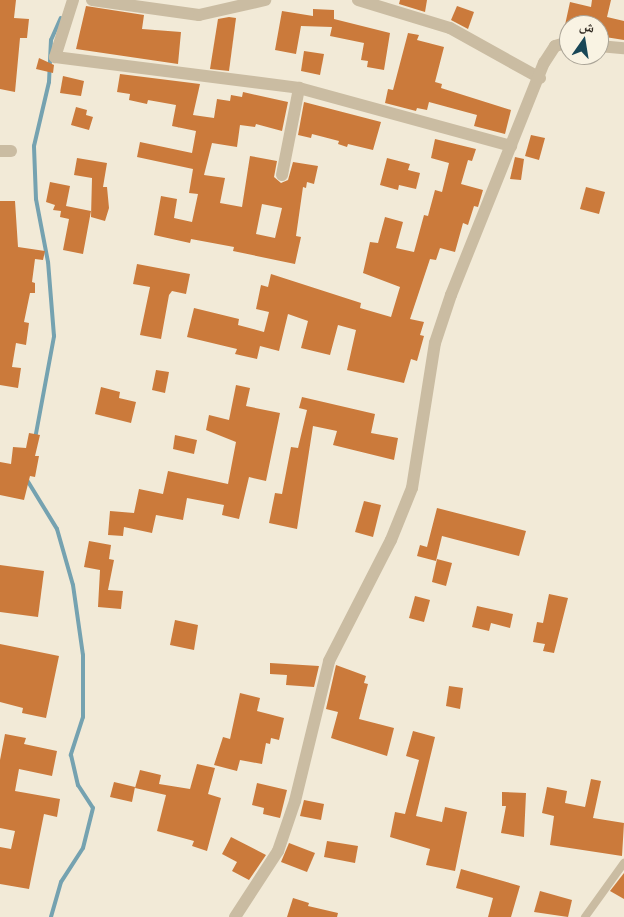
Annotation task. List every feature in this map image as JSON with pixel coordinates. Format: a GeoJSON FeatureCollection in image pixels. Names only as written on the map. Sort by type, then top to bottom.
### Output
{"type":"FeatureCollection","features":[{"type":"Feature","properties":{"kind":"street"},"geometry":{"type":"LineString","coordinates":[[73,0],[56,57],[299,88],[511,146]]}},
{"type":"Feature","properties":{"kind":"street"},"geometry":{"type":"LineString","coordinates":[[92,0],[199,15],[265,0]]}},
{"type":"Feature","properties":{"kind":"street"},"geometry":{"type":"LineString","coordinates":[[358,0],[450,28],[540,78]]}},
{"type":"Feature","properties":{"kind":"street"},"geometry":{"type":"LineString","coordinates":[[235,917],[278,851],[295,802],[330,660],[391,540],[412,488],[435,343],[511,146],[555,46],[559,45]]}},
{"type":"Feature","properties":{"kind":"street"},"geometry":{"type":"LineString","coordinates":[[609,47],[624,48]]}},
{"type":"Feature","properties":{"kind":"street"},"geometry":{"type":"LineString","coordinates":[[282,175],[299,88]]}},
{"type":"Feature","properties":{"kind":"lane"},"geometry":{"type":"LineString","coordinates":[[585,917],[624,863]]}},
{"type":"Feature","properties":{"kind":"building"},"geometry":{"type":"Polygon","coordinates":[[[0,0],[16,0],[14,18],[29,19],[27,38],[20,38],[15,92],[0,89],[0,0]]]}},
{"type":"Feature","properties":{"kind":"building"},"geometry":{"type":"Polygon","coordinates":[[[400,0],[427,0],[425,12],[399,4],[400,0]]]}},
{"type":"Feature","properties":{"kind":"building"},"geometry":{"type":"Polygon","coordinates":[[[592,0],[611,0],[607,15],[567,15],[570,2],[591,7],[592,0]]]}},
{"type":"Feature","properties":{"kind":"building"},"geometry":{"type":"Polygon","coordinates":[[[86,6],[144,15],[142,29],[181,32],[178,64],[76,49],[86,6]]]}},
{"type":"Feature","properties":{"kind":"building"},"geometry":{"type":"Polygon","coordinates":[[[457,6],[474,12],[468,29],[451,20],[457,6]]]}},
{"type":"Feature","properties":{"kind":"building"},"geometry":{"type":"Polygon","coordinates":[[[313,9],[334,10],[334,19],[390,33],[384,70],[367,67],[368,61],[361,60],[364,43],[330,36],[332,27],[301,26],[296,54],[275,50],[282,11],[313,16],[313,9]]]}},
{"type":"Feature","properties":{"kind":"building"},"geometry":{"type":"Polygon","coordinates":[[[609,17],[624,21],[624,40],[609,38],[609,17]]]}},
{"type":"Feature","properties":{"kind":"building"},"geometry":{"type":"Polygon","coordinates":[[[236,18],[229,71],[210,69],[218,19],[236,18]]]}},
{"type":"Feature","properties":{"kind":"building"},"geometry":{"type":"Polygon","coordinates":[[[408,33],[419,35],[417,40],[444,47],[435,82],[442,84],[441,88],[511,110],[505,134],[474,126],[477,115],[429,102],[427,110],[417,108],[416,111],[385,103],[388,89],[393,90],[408,33]]]}},
{"type":"Feature","properties":{"kind":"building"},"geometry":{"type":"Polygon","coordinates":[[[304,51],[324,54],[320,75],[301,71],[304,51]]]}},
{"type":"Feature","properties":{"kind":"building"},"geometry":{"type":"Polygon","coordinates":[[[39,58],[54,65],[53,73],[36,69],[39,58]]]}},
{"type":"Feature","properties":{"kind":"building"},"geometry":{"type":"Polygon","coordinates":[[[120,74],[200,84],[193,115],[214,118],[217,99],[230,101],[231,95],[242,97],[243,92],[288,102],[282,131],[256,124],[255,127],[240,125],[237,147],[212,143],[204,175],[225,178],[220,203],[242,207],[250,156],[277,161],[274,177],[281,183],[288,180],[293,162],[318,166],[314,184],[307,182],[306,188],[303,187],[296,236],[301,237],[295,264],[233,251],[234,247],[191,239],[190,243],[154,235],[161,196],[177,199],[174,218],[192,222],[198,194],[189,193],[193,169],[137,157],[140,142],[192,153],[196,131],[172,126],[176,105],[148,100],[147,104],[129,100],[130,94],[117,92],[120,74]],[[262,204],[256,234],[275,238],[282,208],[262,204]]]}},
{"type":"Feature","properties":{"kind":"building"},"geometry":{"type":"Polygon","coordinates":[[[63,76],[84,81],[81,96],[60,93],[63,76]]]}},
{"type":"Feature","properties":{"kind":"building"},"geometry":{"type":"Polygon","coordinates":[[[304,102],[381,122],[373,150],[348,144],[347,147],[338,144],[339,141],[312,134],[311,138],[298,135],[304,102]]]}},
{"type":"Feature","properties":{"kind":"building"},"geometry":{"type":"Polygon","coordinates":[[[76,107],[87,110],[86,115],[93,117],[89,130],[71,125],[76,107]]]}},
{"type":"Feature","properties":{"kind":"building"},"geometry":{"type":"Polygon","coordinates":[[[531,135],[545,138],[539,160],[525,156],[531,135]]]}},
{"type":"Feature","properties":{"kind":"building"},"geometry":{"type":"Polygon","coordinates":[[[435,139],[476,149],[472,161],[468,160],[461,184],[483,190],[478,207],[474,206],[468,225],[463,223],[455,252],[440,248],[436,260],[430,259],[410,319],[424,322],[420,335],[424,336],[417,361],[411,359],[404,383],[347,370],[356,330],[338,325],[330,355],[301,348],[308,321],[288,314],[279,351],[260,346],[257,359],[235,354],[237,349],[187,337],[194,308],[239,319],[238,325],[264,332],[269,312],[256,309],[261,285],[268,287],[271,274],[361,303],[360,308],[391,317],[400,287],[363,273],[370,242],[378,243],[385,217],[403,222],[396,248],[414,252],[424,215],[428,216],[435,190],[442,192],[449,163],[431,158],[435,139]]]}},
{"type":"Feature","properties":{"kind":"building"},"geometry":{"type":"Polygon","coordinates":[[[515,157],[524,159],[521,180],[510,179],[515,157]]]}},
{"type":"Feature","properties":{"kind":"building"},"geometry":{"type":"Polygon","coordinates":[[[77,158],[107,163],[103,187],[107,187],[109,208],[105,221],[91,217],[92,178],[74,175],[77,158]]]}},
{"type":"Feature","properties":{"kind":"building"},"geometry":{"type":"Polygon","coordinates":[[[387,158],[410,164],[408,170],[420,173],[416,189],[399,185],[398,190],[380,185],[387,158]]]}},
{"type":"Feature","properties":{"kind":"building"},"geometry":{"type":"Polygon","coordinates":[[[50,182],[70,186],[66,206],[91,211],[83,254],[63,250],[69,219],[60,217],[61,211],[53,210],[55,205],[46,202],[50,182]]]}},
{"type":"Feature","properties":{"kind":"building"},"geometry":{"type":"Polygon","coordinates":[[[586,187],[605,192],[599,214],[580,209],[586,187]]]}},
{"type":"Feature","properties":{"kind":"building"},"geometry":{"type":"Polygon","coordinates":[[[0,201],[15,201],[18,247],[45,251],[43,260],[35,259],[32,282],[35,283],[35,293],[30,293],[24,322],[29,323],[26,345],[16,343],[12,367],[21,368],[18,388],[0,385],[0,201]]]}},
{"type":"Feature","properties":{"kind":"building"},"geometry":{"type":"Polygon","coordinates":[[[137,264],[190,274],[186,294],[172,291],[169,295],[161,339],[140,335],[150,287],[133,284],[137,264]]]}},
{"type":"Feature","properties":{"kind":"building"},"geometry":{"type":"Polygon","coordinates":[[[156,370],[169,372],[165,393],[152,390],[156,370]]]}},
{"type":"Feature","properties":{"kind":"building"},"geometry":{"type":"Polygon","coordinates":[[[236,385],[250,388],[246,406],[280,413],[266,481],[249,477],[239,519],[222,515],[224,505],[187,498],[183,520],[156,515],[152,533],[124,527],[123,536],[108,535],[110,511],[134,513],[139,489],[163,494],[168,471],[228,484],[236,442],[206,430],[209,415],[229,420],[236,385]]]}},
{"type":"Feature","properties":{"kind":"building"},"geometry":{"type":"Polygon","coordinates":[[[101,387],[120,392],[119,398],[136,402],[131,423],[95,414],[101,387]]]}},
{"type":"Feature","properties":{"kind":"building"},"geometry":{"type":"Polygon","coordinates":[[[302,397],[375,414],[371,433],[398,438],[394,460],[333,445],[337,431],[313,426],[297,529],[269,523],[275,493],[282,494],[291,447],[298,448],[307,410],[299,408],[302,397]]]}},
{"type":"Feature","properties":{"kind":"building"},"geometry":{"type":"Polygon","coordinates":[[[29,433],[40,435],[35,456],[39,456],[35,477],[30,476],[24,500],[0,495],[0,462],[11,464],[13,447],[26,448],[29,433]]]}},
{"type":"Feature","properties":{"kind":"building"},"geometry":{"type":"Polygon","coordinates":[[[175,435],[197,440],[194,454],[173,449],[175,435]]]}},
{"type":"Feature","properties":{"kind":"building"},"geometry":{"type":"Polygon","coordinates":[[[364,501],[381,505],[373,537],[355,532],[364,501]]]}},
{"type":"Feature","properties":{"kind":"building"},"geometry":{"type":"Polygon","coordinates":[[[437,508],[526,531],[519,556],[442,536],[436,561],[417,556],[420,545],[427,547],[437,508]]]}},
{"type":"Feature","properties":{"kind":"building"},"geometry":{"type":"Polygon","coordinates":[[[89,541],[111,545],[109,559],[114,560],[108,590],[123,591],[121,609],[98,607],[100,570],[84,567],[89,541]]]}},
{"type":"Feature","properties":{"kind":"building"},"geometry":{"type":"Polygon","coordinates":[[[437,559],[452,563],[446,586],[432,582],[437,559]]]}},
{"type":"Feature","properties":{"kind":"building"},"geometry":{"type":"Polygon","coordinates":[[[0,565],[44,571],[38,617],[0,612],[0,565]]]}},
{"type":"Feature","properties":{"kind":"building"},"geometry":{"type":"Polygon","coordinates":[[[549,594],[568,598],[554,653],[543,651],[545,644],[533,642],[537,622],[543,623],[549,594]]]}},
{"type":"Feature","properties":{"kind":"building"},"geometry":{"type":"Polygon","coordinates":[[[415,596],[430,600],[424,622],[409,618],[415,596]]]}},
{"type":"Feature","properties":{"kind":"building"},"geometry":{"type":"Polygon","coordinates":[[[477,606],[513,614],[510,628],[491,623],[489,631],[472,627],[477,606]]]}},
{"type":"Feature","properties":{"kind":"building"},"geometry":{"type":"Polygon","coordinates":[[[175,620],[198,625],[194,650],[170,645],[175,620]]]}},
{"type":"Feature","properties":{"kind":"building"},"geometry":{"type":"Polygon","coordinates":[[[0,644],[59,656],[46,718],[22,713],[23,708],[0,702],[0,644]]]}},
{"type":"Feature","properties":{"kind":"building"},"geometry":{"type":"Polygon","coordinates":[[[270,663],[319,666],[314,687],[286,685],[287,675],[270,674],[270,663]]]}},
{"type":"Feature","properties":{"kind":"building"},"geometry":{"type":"Polygon","coordinates":[[[336,665],[366,676],[364,683],[368,684],[359,719],[394,728],[387,756],[331,738],[338,712],[326,709],[336,665]]]}},
{"type":"Feature","properties":{"kind":"building"},"geometry":{"type":"Polygon","coordinates":[[[449,686],[463,688],[460,709],[446,706],[449,686]]]}},
{"type":"Feature","properties":{"kind":"building"},"geometry":{"type":"Polygon","coordinates":[[[240,693],[260,698],[257,711],[284,718],[279,740],[271,738],[270,744],[266,743],[262,764],[240,760],[237,771],[214,765],[223,737],[230,739],[240,693]]]}},
{"type":"Feature","properties":{"kind":"building"},"geometry":{"type":"Polygon","coordinates":[[[413,731],[435,737],[416,816],[442,822],[445,807],[467,812],[455,871],[426,865],[430,849],[390,837],[395,812],[405,814],[419,760],[406,756],[413,731]]]}},
{"type":"Feature","properties":{"kind":"building"},"geometry":{"type":"Polygon","coordinates":[[[5,734],[26,738],[24,744],[57,751],[52,776],[19,769],[15,791],[60,799],[57,817],[44,814],[29,889],[0,884],[0,847],[11,849],[15,831],[0,828],[0,760],[5,734]]]}},
{"type":"Feature","properties":{"kind":"building"},"geometry":{"type":"Polygon","coordinates":[[[197,764],[215,768],[208,794],[221,798],[207,851],[192,846],[194,841],[157,831],[166,795],[135,788],[140,770],[161,775],[159,784],[190,789],[197,764]]]}},
{"type":"Feature","properties":{"kind":"building"},"geometry":{"type":"Polygon","coordinates":[[[591,779],[601,781],[593,818],[624,823],[622,856],[550,845],[554,816],[542,813],[547,787],[567,791],[565,803],[585,807],[591,779]]]}},
{"type":"Feature","properties":{"kind":"building"},"geometry":{"type":"Polygon","coordinates":[[[114,782],[135,787],[132,802],[110,797],[114,782]]]}},
{"type":"Feature","properties":{"kind":"building"},"geometry":{"type":"Polygon","coordinates":[[[257,783],[287,790],[280,818],[263,814],[264,808],[252,805],[257,783]]]}},
{"type":"Feature","properties":{"kind":"building"},"geometry":{"type":"Polygon","coordinates":[[[502,792],[526,793],[524,837],[501,833],[506,806],[502,806],[502,792]]]}},
{"type":"Feature","properties":{"kind":"building"},"geometry":{"type":"Polygon","coordinates":[[[304,800],[324,804],[321,820],[300,816],[304,800]]]}},
{"type":"Feature","properties":{"kind":"building"},"geometry":{"type":"Polygon","coordinates":[[[231,837],[266,855],[249,880],[232,871],[237,862],[222,854],[231,837]]]}},
{"type":"Feature","properties":{"kind":"building"},"geometry":{"type":"Polygon","coordinates":[[[327,841],[358,846],[355,863],[324,857],[327,841]]]}},
{"type":"Feature","properties":{"kind":"building"},"geometry":{"type":"Polygon","coordinates":[[[289,843],[315,853],[307,872],[281,862],[289,843]]]}},
{"type":"Feature","properties":{"kind":"building"},"geometry":{"type":"Polygon","coordinates":[[[461,869],[520,886],[511,917],[488,917],[493,898],[456,888],[461,869]]]}},
{"type":"Feature","properties":{"kind":"building"},"geometry":{"type":"Polygon","coordinates":[[[624,873],[624,899],[610,891],[624,873]]]}},
{"type":"Feature","properties":{"kind":"building"},"geometry":{"type":"Polygon","coordinates":[[[540,891],[572,900],[568,917],[534,912],[540,891]]]}},
{"type":"Feature","properties":{"kind":"building"},"geometry":{"type":"Polygon","coordinates":[[[293,898],[309,903],[308,906],[338,913],[337,917],[287,917],[293,898]]]}},
{"type":"Feature","properties":{"kind":"waterway"},"geometry":{"type":"LineString","coordinates":[[35,439],[54,336],[48,262],[36,199],[34,146],[49,82],[51,40],[61,18]]}},
{"type":"Feature","properties":{"kind":"waterway"},"geometry":{"type":"LineString","coordinates":[[27,480],[57,529],[73,585],[83,655],[83,717],[71,755],[78,785],[93,808],[83,848],[61,882],[51,917]]}}]}
